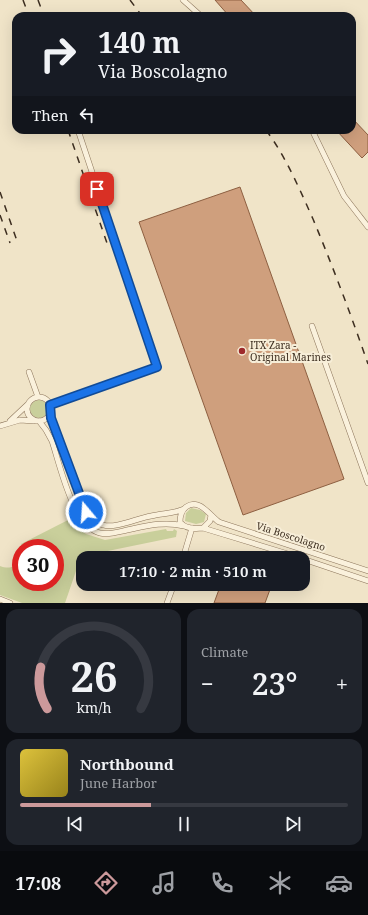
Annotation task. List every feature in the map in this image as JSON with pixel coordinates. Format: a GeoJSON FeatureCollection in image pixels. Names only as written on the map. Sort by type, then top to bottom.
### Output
{"type":"FeatureCollection","features":[{"type":"Feature","properties":{"kind":"street"},"geometry":{"type":"LineString","coordinates":[[183,0],[196,12]]}},
{"type":"Feature","properties":{"kind":"street"},"geometry":{"type":"LineString","coordinates":[[7,423],[16,417],[33,398],[38,397],[47,400],[50,405],[157,367],[79,134]]}},
{"type":"Feature","properties":{"kind":"street"},"geometry":{"type":"LineString","coordinates":[[314,134],[344,196],[368,227]]}},
{"type":"Feature","properties":{"kind":"street"},"geometry":{"type":"LineString","coordinates":[[312,326],[368,483]]}},
{"type":"Feature","properties":{"kind":"street"},"geometry":{"type":"LineString","coordinates":[[30,372],[38,397]]}},
{"type":"Feature","properties":{"kind":"street","name":"Via Boscolagno"},"geometry":{"type":"LineString","coordinates":[[28,404],[29,416],[37,421],[46,430],[52,442],[78,514],[90,528],[99,533],[108,534],[154,524],[168,523],[192,528],[203,528],[279,551]]}},
{"type":"Feature","properties":{"kind":"street","name":"Via Boscolagno"},"geometry":{"type":"LineString","coordinates":[[50,405],[51,418],[86,512],[96,523],[104,526],[124,523],[152,515],[173,513],[189,505],[199,505],[219,522],[368,571]]}},
{"type":"Feature","properties":{"kind":"street"},"geometry":{"type":"LineString","coordinates":[[0,426],[20,420],[37,421],[47,419],[51,412]]}},
{"type":"Feature","properties":{"kind":"street"},"geometry":{"type":"LineString","coordinates":[[184,508],[180,517],[180,522],[184,526]]}},
{"type":"Feature","properties":{"kind":"street"},"geometry":{"type":"LineString","coordinates":[[203,528],[210,521],[211,515]]}},
{"type":"Feature","properties":{"kind":"street"},"geometry":{"type":"LineString","coordinates":[[185,551],[192,528]]}},
{"type":"Feature","properties":{"kind":"street","name":"Via Boscolagno"},"geometry":{"type":"LineString","coordinates":[[310,561],[368,581]]}},
{"type":"Feature","properties":{"kind":"street"},"geometry":{"type":"LineString","coordinates":[[167,603],[171,591]]}},
{"type":"Feature","properties":{"kind":"street"},"geometry":{"type":"LineString","coordinates":[[0,600],[10,603]]}},
{"type":"Feature","properties":{"kind":"green space"},"geometry":{"type":"Polygon","coordinates":[[[39,400],[45,403],[48,409],[45,415],[39,418],[33,415],[30,409],[33,403],[39,400]]]}},
{"type":"Feature","properties":{"kind":"green space"},"geometry":{"type":"Polygon","coordinates":[[[191,508],[200,510],[206,514],[204,522],[196,524],[185,521],[186,513],[191,508]]]}},
{"type":"Feature","properties":{"kind":"green space"},"geometry":{"type":"Polygon","coordinates":[[[70,519],[86,534],[105,540],[166,529],[167,531],[173,531],[174,529],[177,531],[176,537],[108,551],[76,551],[76,571],[65,603],[22,603],[0,595],[0,566],[12,567],[12,591],[64,591],[64,539],[31,539],[70,519]]]}},
{"type":"Feature","properties":{"kind":"building"},"geometry":{"type":"Polygon","coordinates":[[[215,0],[241,0],[252,12],[226,12],[215,0]]]}},
{"type":"Feature","properties":{"kind":"building"},"geometry":{"type":"Polygon","coordinates":[[[356,122],[368,135],[368,152],[362,158],[340,134],[356,134],[356,122]]]}},
{"type":"Feature","properties":{"kind":"building","name":"ITX Zara - Original Marines"},"geometry":{"type":"Polygon","coordinates":[[[240,187],[344,479],[243,515],[139,222],[240,187]]]}},
{"type":"Feature","properties":{"kind":"building"},"geometry":{"type":"Polygon","coordinates":[[[218,591],[269,591],[265,603],[214,603],[218,591]]]}},
{"type":"Feature","properties":{"kind":"railway"},"geometry":{"type":"LineString","coordinates":[[23,0],[28,12]]}},
{"type":"Feature","properties":{"kind":"railway"},"geometry":{"type":"LineString","coordinates":[[38,0],[42,12]]}},
{"type":"Feature","properties":{"kind":"railway"},"geometry":{"type":"LineString","coordinates":[[130,0],[139,12]]}},
{"type":"Feature","properties":{"kind":"railway"},"geometry":{"type":"LineString","coordinates":[[69,134],[108,246]]}},
{"type":"Feature","properties":{"kind":"railway"},"geometry":{"type":"LineString","coordinates":[[269,134],[286,162],[313,219],[342,291],[368,364]]}},
{"type":"Feature","properties":{"kind":"railway"},"geometry":{"type":"LineString","coordinates":[[0,192],[17,241]]}},
{"type":"Feature","properties":{"kind":"railway"},"geometry":{"type":"LineString","coordinates":[[0,215],[10,243]]}},
{"type":"Feature","properties":{"kind":"place","name":"ITX Zara - Original Marines"},"geometry":{"type":"Point","coordinates":[242,351]}},
{"type":"Feature","properties":{"kind":"route"},"geometry":{"type":"LineString","coordinates":[[86,512],[76,480],[51,418],[50,405],[157,367],[97,189]]}}]}
